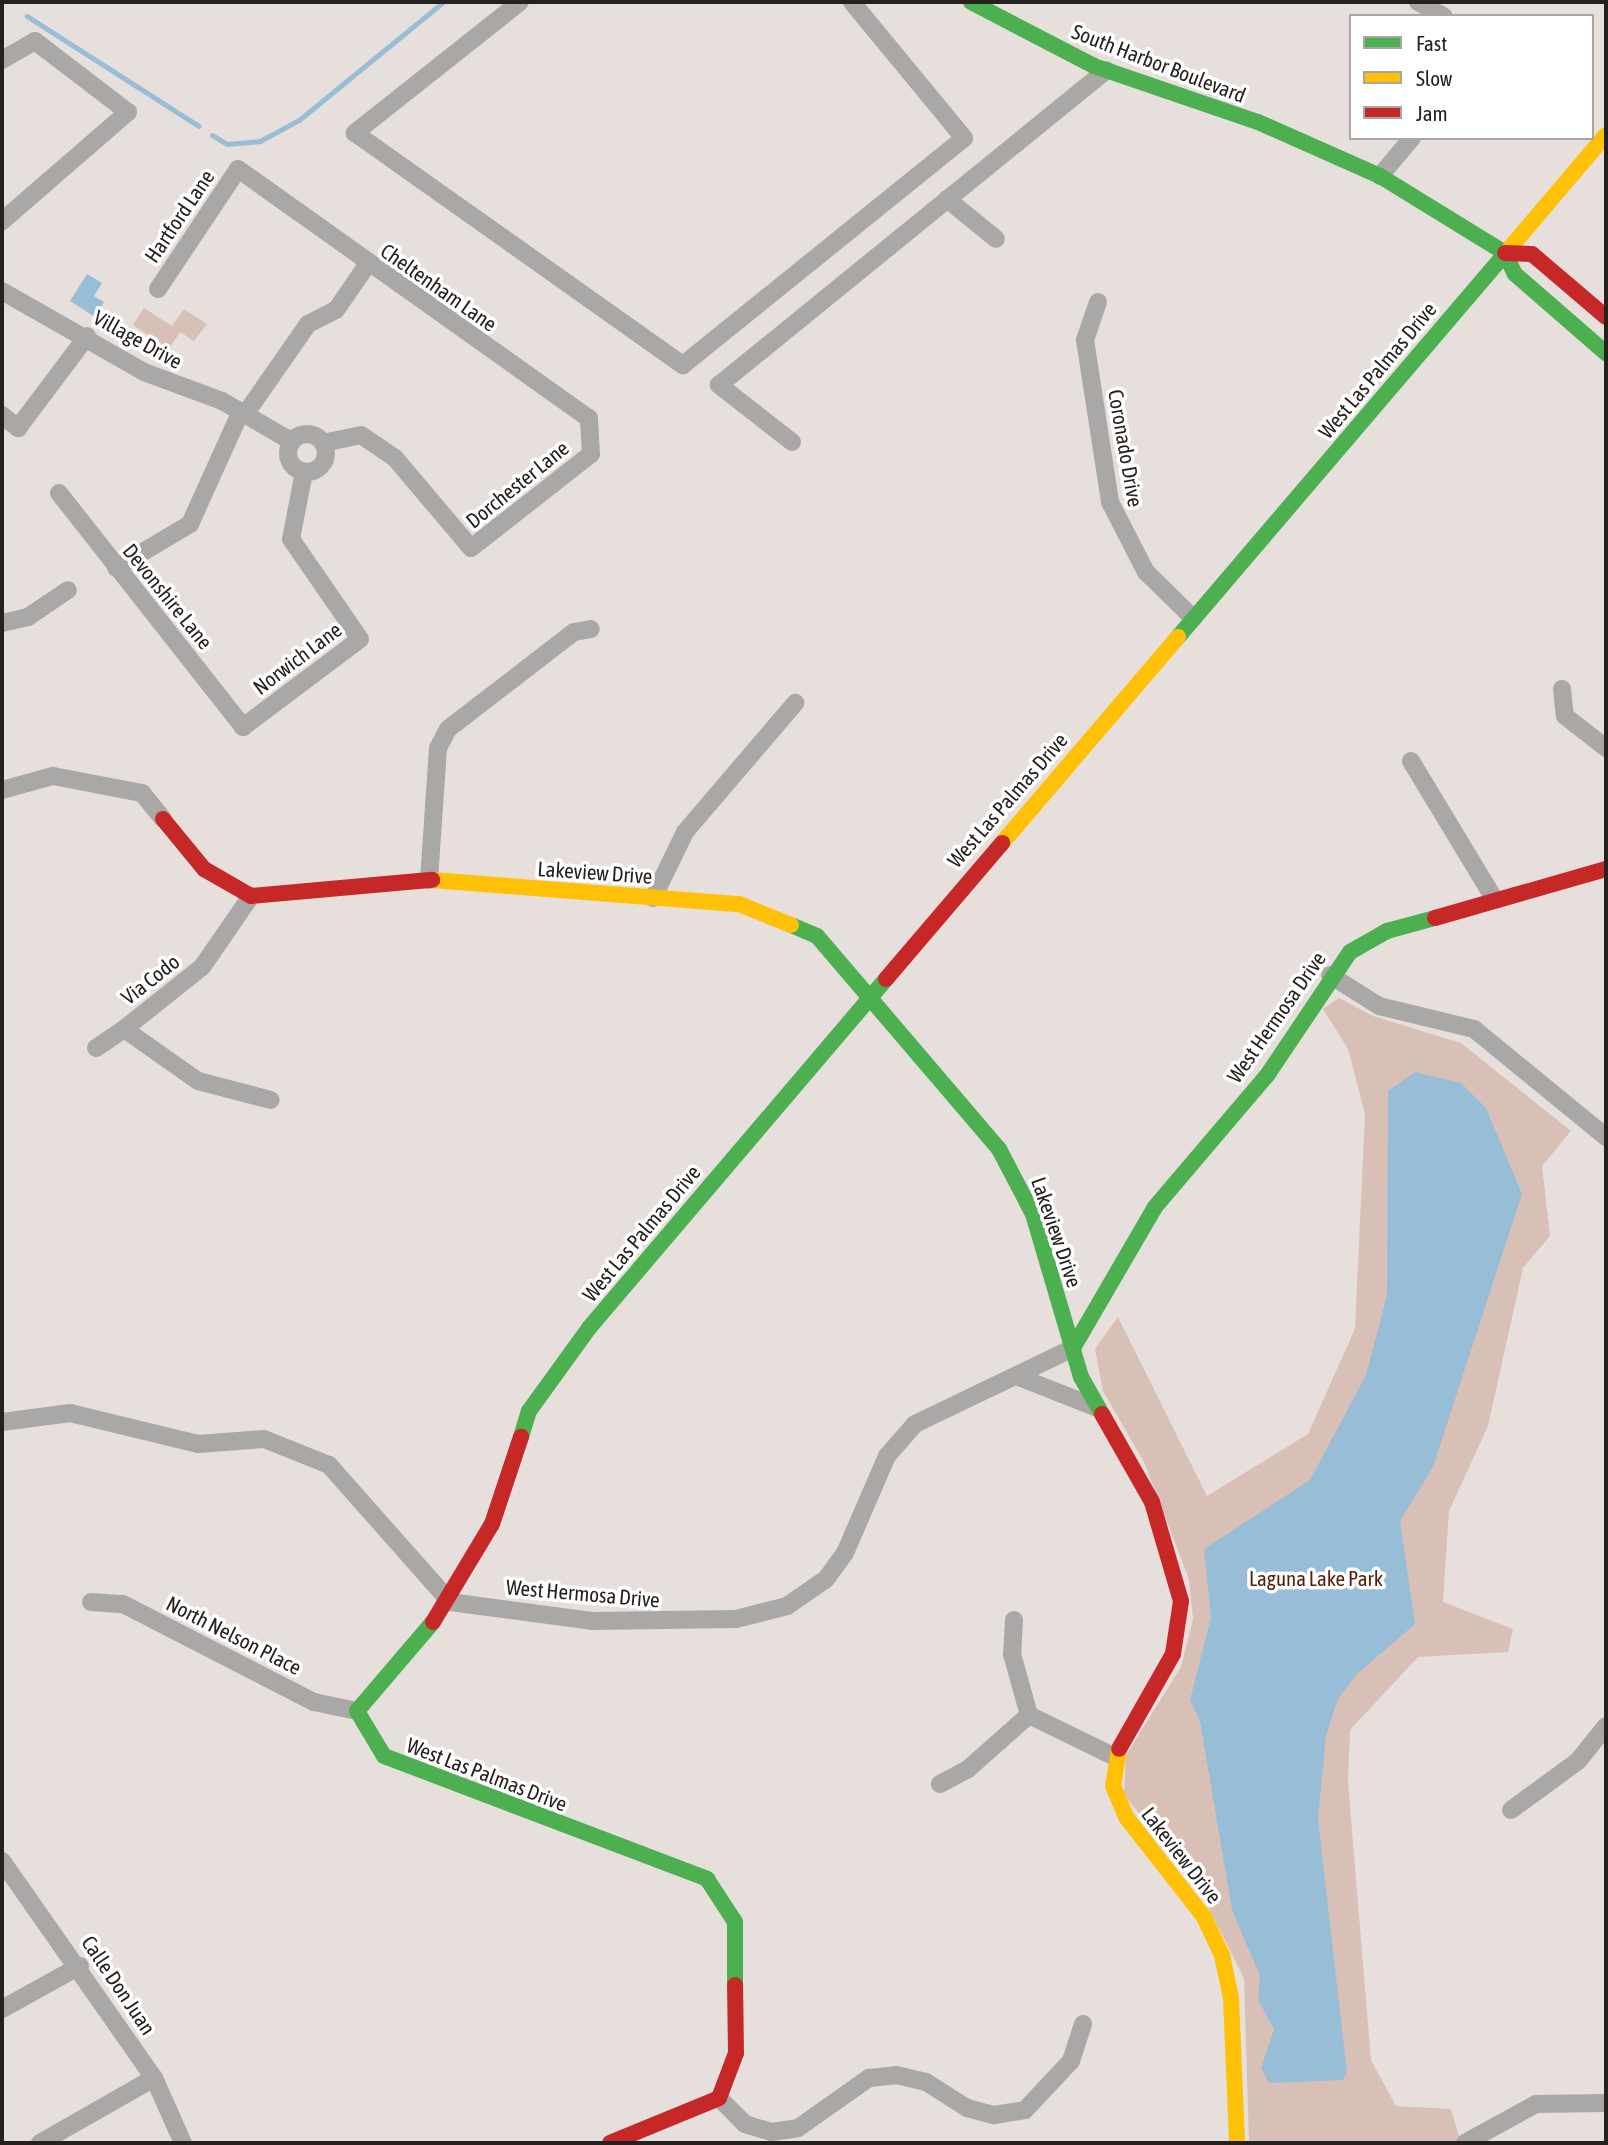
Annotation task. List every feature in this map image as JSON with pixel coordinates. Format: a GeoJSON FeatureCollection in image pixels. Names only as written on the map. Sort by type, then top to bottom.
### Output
{"type":"FeatureCollection","features":[{"type":"Feature","properties":{"kind":"street"},"geometry":{"type":"LineString","coordinates":[[520,2],[355,134],[683,365],[964,138],[852,2]]}},
{"type":"Feature","properties":{"kind":"street","name":"South Harbor Boulevard"},"geometry":{"type":"LineString","coordinates":[[971,2],[1106,70],[1336,156],[1380,176],[1505,253]]}},
{"type":"Feature","properties":{"kind":"street"},"geometry":{"type":"LineString","coordinates":[[1418,2],[1439,14]]}},
{"type":"Feature","properties":{"kind":"street"},"geometry":{"type":"LineString","coordinates":[[2,60],[35,41],[128,113],[2,221]]}},
{"type":"Feature","properties":{"kind":"street"},"geometry":{"type":"LineString","coordinates":[[792,442],[719,385],[1106,70]]}},
{"type":"Feature","properties":{"kind":"street","name":"West Las Palmas Drive"},"geometry":{"type":"LineString","coordinates":[[719,2098],[736,2053],[735,1922],[707,1879],[383,1756],[357,1712],[450,1602],[492,1524],[529,1411],[589,1328],[870,993],[1606,135]]}},
{"type":"Feature","properties":{"kind":"street"},"geometry":{"type":"LineString","coordinates":[[1380,176],[1410,140]]}},
{"type":"Feature","properties":{"kind":"street","name":"Cheltenham Lane"},"geometry":{"type":"LineString","coordinates":[[238,170],[367,265],[589,418],[591,454]]}},
{"type":"Feature","properties":{"kind":"street","name":"Hartford Lane"},"geometry":{"type":"LineString","coordinates":[[158,289],[238,170]]}},
{"type":"Feature","properties":{"kind":"street"},"geometry":{"type":"LineString","coordinates":[[947,199],[996,239]]}},
{"type":"Feature","properties":{"kind":"street"},"geometry":{"type":"LineString","coordinates":[[1606,317],[1532,254],[1505,253],[1515,274],[1606,353]]}},
{"type":"Feature","properties":{"kind":"street"},"geometry":{"type":"LineString","coordinates":[[116,568],[190,524],[243,412],[309,324],[336,310],[367,265]]}},
{"type":"Feature","properties":{"kind":"street","name":"Village Drive"},"geometry":{"type":"LineString","coordinates":[[2,291],[157,379],[243,412],[291,441]]}},
{"type":"Feature","properties":{"kind":"street","name":"Coronado Drive"},"geometry":{"type":"LineString","coordinates":[[1098,302],[1085,340],[1110,502],[1146,572],[1194,618]]}},
{"type":"Feature","properties":{"kind":"street"},"geometry":{"type":"LineString","coordinates":[[2,415],[18,428],[87,337]]}},
{"type":"Feature","properties":{"kind":"street"},"geometry":{"type":"LineString","coordinates":[[308,433],[324,443],[323,463],[304,472],[288,457],[291,441],[308,433]]}},
{"type":"Feature","properties":{"kind":"street","name":"Dorchester Lane"},"geometry":{"type":"LineString","coordinates":[[324,443],[361,435],[395,458],[471,548],[591,454]]}},
{"type":"Feature","properties":{"kind":"street","name":"Norwich Lane"},"geometry":{"type":"LineString","coordinates":[[243,727],[360,639],[291,539],[304,472]]}},
{"type":"Feature","properties":{"kind":"street","name":"Devonshire Lane"},"geometry":{"type":"LineString","coordinates":[[59,493],[243,727]]}},
{"type":"Feature","properties":{"kind":"street"},"geometry":{"type":"LineString","coordinates":[[2,623],[28,617],[68,590]]}},
{"type":"Feature","properties":{"kind":"street"},"geometry":{"type":"LineString","coordinates":[[429,880],[438,748],[448,729],[574,632],[591,629]]}},
{"type":"Feature","properties":{"kind":"street"},"geometry":{"type":"LineString","coordinates":[[1562,689],[1565,716],[1606,748]]}},
{"type":"Feature","properties":{"kind":"street"},"geometry":{"type":"LineString","coordinates":[[653,898],[685,832],[795,702]]}},
{"type":"Feature","properties":{"kind":"street"},"geometry":{"type":"LineString","coordinates":[[1411,761],[1495,900]]}},
{"type":"Feature","properties":{"kind":"street"},"geometry":{"type":"LineString","coordinates":[[2,790],[53,776],[142,793],[204,869],[251,896]]}},
{"type":"Feature","properties":{"kind":"street","name":"West Hermosa Drive"},"geometry":{"type":"LineString","coordinates":[[450,1602],[592,1621],[669,1624],[779,1609],[810,1592],[839,1562],[883,1464],[907,1431],[953,1402],[1018,1377],[1073,1348],[1155,1207],[1268,1074],[1330,975],[1377,934],[1606,869]]}},
{"type":"Feature","properties":{"kind":"street","name":"Lakeview Drive"},"geometry":{"type":"LineString","coordinates":[[251,896],[429,880],[739,904],[817,936],[870,993],[1011,1166],[1034,1214],[1073,1348],[1094,1407],[1152,1502],[1181,1601],[1167,1670],[1115,1757],[1119,1806],[1205,1917],[1222,1955],[1231,1998],[1231,2115],[1237,2143]]}},
{"type":"Feature","properties":{"kind":"street","name":"Via Codo"},"geometry":{"type":"LineString","coordinates":[[251,896],[202,967],[124,1029],[198,1081],[271,1100]]}},
{"type":"Feature","properties":{"kind":"street"},"geometry":{"type":"LineString","coordinates":[[1330,975],[1379,1006],[1474,1029],[1606,1137]]}},
{"type":"Feature","properties":{"kind":"street"},"geometry":{"type":"LineString","coordinates":[[96,1048],[124,1029]]}},
{"type":"Feature","properties":{"kind":"street"},"geometry":{"type":"LineString","coordinates":[[1018,1377],[1094,1407]]}},
{"type":"Feature","properties":{"kind":"street"},"geometry":{"type":"LineString","coordinates":[[2,1422],[70,1413],[198,1444],[264,1439],[328,1465],[450,1602]]}},
{"type":"Feature","properties":{"kind":"street","name":"North Nelson Place"},"geometry":{"type":"LineString","coordinates":[[91,1602],[123,1604],[314,1702],[357,1712]]}},
{"type":"Feature","properties":{"kind":"street"},"geometry":{"type":"LineString","coordinates":[[1014,1620],[1012,1654],[1029,1716],[1115,1757]]}},
{"type":"Feature","properties":{"kind":"street"},"geometry":{"type":"LineString","coordinates":[[940,1784],[968,1769],[1029,1716]]}},
{"type":"Feature","properties":{"kind":"street"},"geometry":{"type":"LineString","coordinates":[[1511,1810],[1578,1760],[1606,1726]]}},
{"type":"Feature","properties":{"kind":"street","name":"Calle Don Juan"},"geometry":{"type":"LineString","coordinates":[[2,1861],[80,1966],[154,2077],[183,2143]]}},
{"type":"Feature","properties":{"kind":"street"},"geometry":{"type":"LineString","coordinates":[[2,2009],[80,1966]]}},
{"type":"Feature","properties":{"kind":"street"},"geometry":{"type":"LineString","coordinates":[[610,2143],[719,2098],[745,2124],[771,2132],[798,2128],[869,2078],[896,2075],[926,2082],[967,2108],[994,2115],[1025,2110],[1071,2061],[1083,2024]]}},
{"type":"Feature","properties":{"kind":"street"},"geometry":{"type":"LineString","coordinates":[[40,2143],[154,2077]]}},
{"type":"Feature","properties":{"kind":"street"},"geometry":{"type":"LineString","coordinates":[[1465,2143],[1536,2104],[1606,2103]]}},
{"type":"Feature","properties":{"kind":"green space"},"geometry":{"type":"Polygon","coordinates":[[[144,308],[172,326],[184,309],[207,324],[194,341],[180,332],[169,349],[133,325],[144,308]]]}},
{"type":"Feature","properties":{"kind":"green space","name":"Laguna Lake Park"},"geometry":{"type":"Polygon","coordinates":[[[1339,998],[1373,1016],[1461,1043],[1571,1131],[1542,1166],[1550,1236],[1523,1268],[1488,1426],[1449,1511],[1443,1602],[1513,1629],[1508,1652],[1418,1657],[1350,1730],[1348,1782],[1371,2060],[1396,2106],[1451,2109],[1461,2143],[1249,2143],[1244,1978],[1202,1895],[1124,1794],[1126,1755],[1181,1667],[1193,1619],[1189,1579],[1144,1462],[1103,1391],[1095,1349],[1118,1317],[1207,1496],[1308,1434],[1355,1329],[1365,1114],[1348,1049],[1323,1009],[1339,998]]]}},
{"type":"Feature","properties":{"kind":"water"},"geometry":{"type":"Polygon","coordinates":[[[87,274],[102,283],[94,296],[104,302],[95,317],[70,301],[87,274]]]}},
{"type":"Feature","properties":{"kind":"water"},"geometry":{"type":"Polygon","coordinates":[[[1415,1072],[1461,1083],[1486,1108],[1522,1194],[1433,1467],[1400,1521],[1415,1624],[1357,1674],[1338,1699],[1326,1736],[1318,1819],[1347,2072],[1343,2080],[1269,2083],[1261,2068],[1274,2029],[1258,2000],[1260,1976],[1232,1910],[1200,1721],[1190,1700],[1211,1617],[1204,1549],[1310,1480],[1366,1375],[1387,1295],[1388,1091],[1415,1072]]]}},
{"type":"Feature","properties":{"kind":"waterway"},"geometry":{"type":"LineString","coordinates":[[212,135],[227,144],[260,141],[299,120],[443,2]]}},
{"type":"Feature","properties":{"kind":"waterway"},"geometry":{"type":"LineString","coordinates":[[27,16],[199,126]]}},
{"type":"Feature","properties":{"kind":"traffic: fast"},"geometry":{"type":"LineString","coordinates":[[971,2],[1094,66],[1258,122],[1380,176],[1505,253],[1515,274],[1606,353]]}},
{"type":"Feature","properties":{"kind":"traffic: fast"},"geometry":{"type":"LineString","coordinates":[[1178,637],[1510,248]]}},
{"type":"Feature","properties":{"kind":"traffic: fast"},"geometry":{"type":"LineString","coordinates":[[1073,1348],[1155,1207],[1268,1074],[1350,952],[1387,931],[1435,918]]}},
{"type":"Feature","properties":{"kind":"traffic: fast"},"geometry":{"type":"LineString","coordinates":[[791,925],[817,936],[999,1149],[1033,1214],[1081,1377],[1102,1414]]}},
{"type":"Feature","properties":{"kind":"traffic: fast"},"geometry":{"type":"LineString","coordinates":[[521,1437],[529,1411],[589,1328],[886,979]]}},
{"type":"Feature","properties":{"kind":"traffic: fast"},"geometry":{"type":"LineString","coordinates":[[433,1622],[357,1711],[384,1756],[707,1879],[735,1922],[735,1985]]}},
{"type":"Feature","properties":{"kind":"traffic: slow"},"geometry":{"type":"LineString","coordinates":[[1510,248],[1606,135]]}},
{"type":"Feature","properties":{"kind":"traffic: slow"},"geometry":{"type":"LineString","coordinates":[[1002,843],[1178,637]]}},
{"type":"Feature","properties":{"kind":"traffic: slow"},"geometry":{"type":"LineString","coordinates":[[432,880],[739,904],[791,925]]}},
{"type":"Feature","properties":{"kind":"traffic: slow"},"geometry":{"type":"LineString","coordinates":[[1119,1749],[1113,1786],[1126,1817],[1204,1917],[1222,1955],[1231,1998],[1237,2143]]}},
{"type":"Feature","properties":{"kind":"traffic: jam"},"geometry":{"type":"LineString","coordinates":[[1505,253],[1532,254],[1606,317]]}},
{"type":"Feature","properties":{"kind":"traffic: jam"},"geometry":{"type":"LineString","coordinates":[[163,819],[204,869],[251,896],[432,880]]}},
{"type":"Feature","properties":{"kind":"traffic: jam"},"geometry":{"type":"LineString","coordinates":[[886,979],[1002,843]]}},
{"type":"Feature","properties":{"kind":"traffic: jam"},"geometry":{"type":"LineString","coordinates":[[1435,918],[1606,869]]}},
{"type":"Feature","properties":{"kind":"traffic: jam"},"geometry":{"type":"LineString","coordinates":[[1102,1414],[1152,1502],[1181,1601],[1173,1654],[1119,1749]]}},
{"type":"Feature","properties":{"kind":"traffic: jam"},"geometry":{"type":"LineString","coordinates":[[433,1622],[492,1524],[521,1437]]}},
{"type":"Feature","properties":{"kind":"traffic: jam"},"geometry":{"type":"LineString","coordinates":[[610,2143],[719,2098],[736,2053],[735,1985]]}}]}
